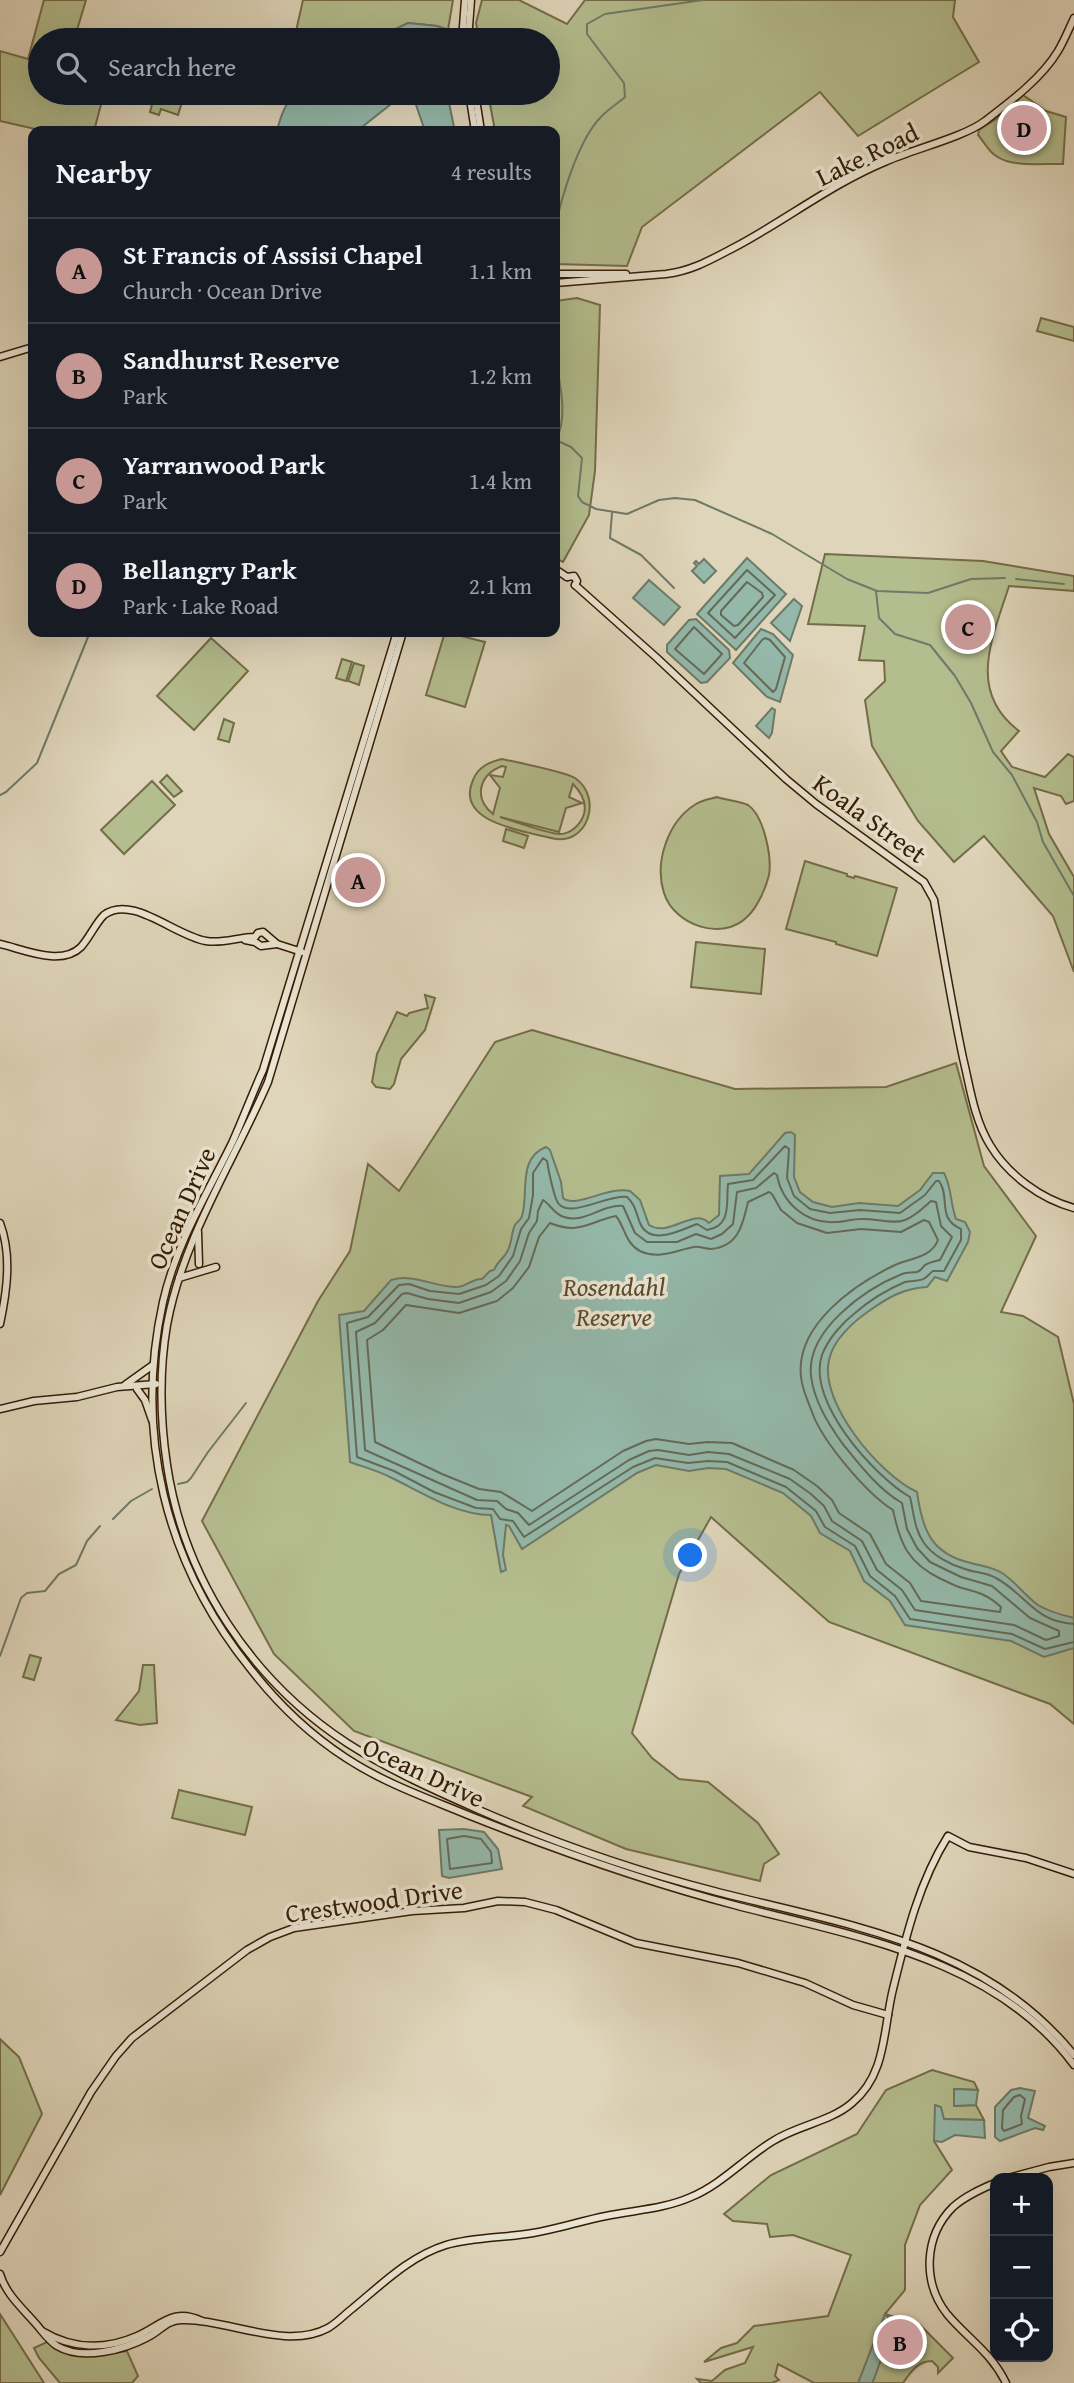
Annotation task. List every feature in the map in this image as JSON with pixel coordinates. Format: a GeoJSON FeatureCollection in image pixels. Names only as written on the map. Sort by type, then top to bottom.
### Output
{"type":"FeatureCollection","features":[{"type":"Feature","properties":{"kind":"main road"},"geometry":{"type":"LineString","coordinates":[[463,28],[465,0]]}},
{"type":"Feature","properties":{"kind":"main road"},"geometry":{"type":"LineString","coordinates":[[469,28],[471,0]]}},
{"type":"Feature","properties":{"kind":"main road","name":"Lake Road"},"geometry":{"type":"LineString","coordinates":[[560,274],[642,275],[684,272],[698,267],[763,233],[855,176],[883,162],[970,131],[983,123],[1045,68],[1057,52],[1074,18]]}},
{"type":"Feature","properties":{"kind":"main road"},"geometry":{"type":"LineString","coordinates":[[471,105],[474,126]]}},
{"type":"Feature","properties":{"kind":"main road"},"geometry":{"type":"LineString","coordinates":[[477,105],[480,126]]}},
{"type":"Feature","properties":{"kind":"main road","name":"Lake Road"},"geometry":{"type":"LineString","coordinates":[[560,282],[604,276]]}},
{"type":"Feature","properties":{"kind":"main road"},"geometry":{"type":"LineString","coordinates":[[0,357],[28,349]]}},
{"type":"Feature","properties":{"kind":"main road","name":"Koala Street"},"geometry":{"type":"LineString","coordinates":[[560,573],[566,578],[574,576],[575,584],[786,779],[816,804],[925,882],[934,900],[974,1105],[990,1146],[1027,1186],[1074,1208]]}},
{"type":"Feature","properties":{"kind":"main road","name":"Ocean Drive"},"geometry":{"type":"LineString","coordinates":[[395,637],[272,1043],[253,1096],[196,1210],[176,1259],[163,1302],[153,1386],[155,1454],[165,1505],[180,1551],[199,1593],[232,1646],[288,1712],[338,1752],[385,1780],[566,1852],[647,1880],[904,1952],[952,1969],[989,1989],[1049,2036],[1074,2065]]}},
{"type":"Feature","properties":{"kind":"main road","name":"Ocean Drive"},"geometry":{"type":"LineString","coordinates":[[402,637],[268,1082],[240,1145],[198,1227],[184,1261],[167,1327],[161,1386],[164,1444],[176,1513],[196,1566],[233,1633],[270,1676],[306,1712],[346,1743],[402,1775],[543,1837],[660,1876],[907,1941],[962,1965],[1004,1989],[1034,2012],[1074,2054]]}},
{"type":"Feature","properties":{"kind":"main road"},"geometry":{"type":"LineString","coordinates":[[0,943],[49,956],[64,956],[80,947],[109,911],[124,908],[136,910],[196,939],[214,942],[255,939],[261,932],[266,933],[267,941]]}},
{"type":"Feature","properties":{"kind":"main road"},"geometry":{"type":"LineString","coordinates":[[255,939],[259,946],[267,941],[307,953]]}},
{"type":"Feature","properties":{"kind":"main road"},"geometry":{"type":"LineString","coordinates":[[0,1223],[8,1273],[0,1324]]}},
{"type":"Feature","properties":{"kind":"main road"},"geometry":{"type":"LineString","coordinates":[[198,1227],[199,1264]]}},
{"type":"Feature","properties":{"kind":"main road"},"geometry":{"type":"LineString","coordinates":[[176,1259],[184,1261]]}},
{"type":"Feature","properties":{"kind":"main road"},"geometry":{"type":"LineString","coordinates":[[179,1278],[216,1267]]}},
{"type":"Feature","properties":{"kind":"main road"},"geometry":{"type":"LineString","coordinates":[[124,1386],[155,1364]]}},
{"type":"Feature","properties":{"kind":"main road"},"geometry":{"type":"LineString","coordinates":[[0,1409],[54,1398],[77,1397],[124,1386],[161,1386]]}},
{"type":"Feature","properties":{"kind":"main road"},"geometry":{"type":"LineString","coordinates":[[113,1388],[136,1389],[153,1386]]}},
{"type":"Feature","properties":{"kind":"main road"},"geometry":{"type":"LineString","coordinates":[[136,1389],[145,1400],[154,1425]]}},
{"type":"Feature","properties":{"kind":"main road"},"geometry":{"type":"LineString","coordinates":[[338,1752],[346,1743]]}},
{"type":"Feature","properties":{"kind":"main road"},"geometry":{"type":"LineString","coordinates":[[0,2274],[6,2290],[43,2335],[63,2349],[91,2353],[137,2342],[178,2320],[203,2321],[278,2335],[315,2332],[328,2328],[388,2279],[419,2257],[440,2247],[459,2241],[534,2233],[606,2216],[667,2206],[695,2196],[730,2174],[774,2140],[830,2117],[851,2104],[872,2082],[882,2058],[888,2015],[926,1877],[948,1836],[969,1847],[1026,1858],[1074,1874]]}},
{"type":"Feature","properties":{"kind":"main road","name":"Crestwood Drive"},"geometry":{"type":"LineString","coordinates":[[0,2252],[98,2080],[124,2047],[247,1950],[294,1928],[412,1911],[464,1908],[498,1901],[526,1902],[556,1910],[636,1943],[738,1963],[806,1983],[853,2005],[888,2015]]}},
{"type":"Feature","properties":{"kind":"main road"},"geometry":{"type":"LineString","coordinates":[[1024,2173],[1074,2163]]}},
{"type":"Feature","properties":{"kind":"main road"},"geometry":{"type":"LineString","coordinates":[[990,2186],[955,2205],[943,2219],[930,2251],[929,2270],[939,2303],[957,2325],[983,2347],[1006,2383]]}},
{"type":"Feature","properties":{"kind":"green space"},"geometry":{"type":"Polygon","coordinates":[[[44,0],[86,0],[78,28],[36,28],[44,0]]]}},
{"type":"Feature","properties":{"kind":"green space"},"geometry":{"type":"Polygon","coordinates":[[[303,0],[453,0],[448,28],[408,23],[398,28],[297,28],[303,0]]]}},
{"type":"Feature","properties":{"kind":"green space"},"geometry":{"type":"Polygon","coordinates":[[[482,0],[519,0],[567,24],[585,0],[955,0],[953,17],[979,62],[858,136],[820,92],[642,227],[627,266],[560,264],[560,126],[494,126],[490,105],[560,105],[560,28],[477,28],[482,0]]]}},
{"type":"Feature","properties":{"kind":"green space"},"geometry":{"type":"Polygon","coordinates":[[[0,51],[28,59],[28,105],[101,105],[95,126],[28,127],[0,121],[0,51]]]}},
{"type":"Feature","properties":{"kind":"green space"},"geometry":{"type":"Polygon","coordinates":[[[1023,95],[1046,111],[1066,117],[1063,164],[1020,164],[1003,160],[991,152],[978,135],[979,130],[1023,95]]]}},
{"type":"Feature","properties":{"kind":"green space"},"geometry":{"type":"Polygon","coordinates":[[[152,105],[181,105],[178,115],[161,109],[159,115],[150,112],[152,105]]]}},
{"type":"Feature","properties":{"kind":"green space"},"geometry":{"type":"Polygon","coordinates":[[[577,298],[600,305],[595,471],[589,515],[563,562],[560,560],[560,300],[577,298]]]}},
{"type":"Feature","properties":{"kind":"green space"},"geometry":{"type":"Polygon","coordinates":[[[1041,318],[1074,327],[1074,341],[1037,331],[1041,318]]]}},
{"type":"Feature","properties":{"kind":"green space"},"geometry":{"type":"Polygon","coordinates":[[[825,554],[983,561],[1074,576],[1074,591],[1009,586],[991,644],[988,681],[993,699],[1003,715],[1019,731],[1001,751],[1012,767],[1045,777],[1068,754],[1074,757],[1074,801],[1066,804],[1061,796],[1034,788],[1049,834],[1074,877],[1074,972],[1053,916],[984,836],[954,862],[918,821],[872,746],[865,700],[885,681],[884,661],[859,660],[865,626],[808,624],[825,554]]]}},
{"type":"Feature","properties":{"kind":"green space"},"geometry":{"type":"Polygon","coordinates":[[[443,637],[465,637],[485,642],[465,707],[426,695],[443,637]]]}},
{"type":"Feature","properties":{"kind":"green space"},"geometry":{"type":"Polygon","coordinates":[[[211,638],[248,671],[194,730],[157,696],[211,638]]]}},
{"type":"Feature","properties":{"kind":"green space"},"geometry":{"type":"Polygon","coordinates":[[[342,659],[352,662],[346,681],[336,678],[342,659]]]}},
{"type":"Feature","properties":{"kind":"green space"},"geometry":{"type":"Polygon","coordinates":[[[354,663],[364,666],[359,685],[348,681],[354,663]]]}},
{"type":"Feature","properties":{"kind":"green space"},"geometry":{"type":"Polygon","coordinates":[[[224,719],[234,723],[229,742],[218,739],[224,719]]]}},
{"type":"Feature","properties":{"kind":"green space"},"geometry":{"type":"Polygon","coordinates":[[[502,759],[575,778],[589,797],[590,808],[582,829],[574,836],[564,839],[551,838],[510,828],[482,815],[474,806],[470,795],[473,780],[481,768],[502,759]],[[502,766],[488,775],[481,787],[483,801],[493,814],[500,788],[490,775],[503,777],[506,767],[502,766]],[[573,784],[569,797],[582,803],[566,808],[559,832],[500,817],[548,832],[560,834],[568,832],[581,821],[585,810],[583,798],[573,784]]]}},
{"type":"Feature","properties":{"kind":"green space"},"geometry":{"type":"Polygon","coordinates":[[[167,775],[182,791],[174,797],[160,782],[167,775]]]}},
{"type":"Feature","properties":{"kind":"green space"},"geometry":{"type":"Polygon","coordinates":[[[152,781],[175,805],[124,854],[101,830],[152,781]]]}},
{"type":"Feature","properties":{"kind":"green space"},"geometry":{"type":"Polygon","coordinates":[[[717,797],[748,805],[754,810],[766,837],[770,867],[763,892],[751,913],[737,924],[712,929],[688,921],[669,904],[661,881],[661,868],[666,843],[678,821],[696,804],[717,797]]]}},
{"type":"Feature","properties":{"kind":"green space"},"geometry":{"type":"Polygon","coordinates":[[[506,829],[528,836],[524,848],[503,841],[506,829]]]}},
{"type":"Feature","properties":{"kind":"green space"},"geometry":{"type":"Polygon","coordinates":[[[805,861],[847,876],[897,888],[877,956],[786,929],[805,861]]]}},
{"type":"Feature","properties":{"kind":"green space"},"geometry":{"type":"Polygon","coordinates":[[[696,942],[765,949],[761,994],[691,987],[696,942]]]}},
{"type":"Feature","properties":{"kind":"green space"},"geometry":{"type":"Polygon","coordinates":[[[425,995],[435,998],[425,1030],[401,1059],[390,1089],[376,1087],[372,1082],[377,1054],[397,1012],[407,1016],[428,1008],[425,995]]]}},
{"type":"Feature","properties":{"kind":"green space","name":"Rosendahl Reserve"},"geometry":{"type":"Polygon","coordinates":[[[532,1030],[735,1089],[886,1087],[956,1063],[984,1166],[1036,1236],[1001,1312],[1023,1316],[1058,1337],[1074,1404],[1074,1724],[1050,1704],[829,1622],[711,1517],[679,1574],[632,1733],[652,1758],[679,1779],[708,1782],[758,1823],[779,1854],[764,1864],[760,1881],[626,1849],[523,1806],[532,1797],[354,1731],[274,1654],[202,1521],[318,1301],[350,1251],[368,1164],[399,1191],[495,1042],[532,1030]]]}},
{"type":"Feature","properties":{"kind":"green space"},"geometry":{"type":"Polygon","coordinates":[[[30,1655],[41,1658],[34,1680],[23,1677],[30,1655]]]}},
{"type":"Feature","properties":{"kind":"green space"},"geometry":{"type":"Polygon","coordinates":[[[143,1665],[154,1665],[157,1723],[140,1725],[116,1720],[139,1691],[143,1665]]]}},
{"type":"Feature","properties":{"kind":"green space"},"geometry":{"type":"Polygon","coordinates":[[[179,1790],[252,1807],[245,1835],[172,1818],[179,1790]]]}},
{"type":"Feature","properties":{"kind":"green space"},"geometry":{"type":"Polygon","coordinates":[[[0,2039],[19,2057],[42,2114],[0,2195],[0,2039]]]}},
{"type":"Feature","properties":{"kind":"green space"},"geometry":{"type":"Polygon","coordinates":[[[932,2070],[974,2082],[978,2090],[954,2089],[954,2106],[976,2105],[984,2120],[944,2119],[934,2141],[952,2170],[920,2205],[905,2245],[905,2290],[885,2314],[920,2325],[953,2358],[938,2373],[938,2367],[932,2361],[923,2363],[915,2368],[903,2383],[814,2383],[778,2364],[775,2376],[779,2380],[772,2383],[701,2383],[697,2379],[712,2381],[725,2370],[745,2363],[753,2347],[704,2362],[721,2348],[737,2343],[754,2326],[828,2316],[851,2255],[793,2235],[770,2237],[767,2224],[733,2221],[724,2214],[771,2175],[857,2134],[886,2090],[932,2070]]]}},
{"type":"Feature","properties":{"kind":"green space"},"geometry":{"type":"Polygon","coordinates":[[[0,2314],[44,2383],[0,2383],[0,2314]]]}},
{"type":"Feature","properties":{"kind":"green space"},"geometry":{"type":"Polygon","coordinates":[[[49,2341],[74,2354],[127,2351],[138,2376],[132,2383],[60,2383],[34,2348],[49,2341]]]}},
{"type":"Feature","properties":{"kind":"water"},"geometry":{"type":"Polygon","coordinates":[[[408,23],[442,28],[398,28],[408,23]]]}},
{"type":"Feature","properties":{"kind":"water"},"geometry":{"type":"Polygon","coordinates":[[[286,105],[390,105],[363,126],[278,126],[286,105]]]}},
{"type":"Feature","properties":{"kind":"water"},"geometry":{"type":"Polygon","coordinates":[[[416,105],[449,105],[454,126],[423,126],[416,105]]]}},
{"type":"Feature","properties":{"kind":"water"},"geometry":{"type":"Polygon","coordinates":[[[747,558],[786,594],[736,650],[697,614],[747,558]]]}},
{"type":"Feature","properties":{"kind":"water"},"geometry":{"type":"Polygon","coordinates":[[[704,559],[716,571],[704,583],[692,571],[697,566],[694,563],[696,561],[699,564],[704,559]]]}},
{"type":"Feature","properties":{"kind":"water"},"geometry":{"type":"Polygon","coordinates":[[[649,580],[680,607],[664,625],[633,598],[649,580]]]}},
{"type":"Feature","properties":{"kind":"water"},"geometry":{"type":"Polygon","coordinates":[[[794,599],[802,606],[790,641],[771,623],[794,599]]]}},
{"type":"Feature","properties":{"kind":"water"},"geometry":{"type":"Polygon","coordinates":[[[696,619],[729,650],[730,658],[707,682],[701,683],[667,652],[667,645],[689,620],[696,619]]]}},
{"type":"Feature","properties":{"kind":"water"},"geometry":{"type":"Polygon","coordinates":[[[761,629],[773,634],[793,655],[780,702],[767,697],[733,663],[761,629]]]}},
{"type":"Feature","properties":{"kind":"water"},"geometry":{"type":"Polygon","coordinates":[[[772,708],[775,710],[769,738],[756,726],[772,708]]]}},
{"type":"Feature","properties":{"kind":"water"},"geometry":{"type":"Polygon","coordinates":[[[791,1132],[795,1135],[794,1177],[800,1192],[813,1202],[832,1207],[859,1203],[898,1206],[920,1190],[933,1173],[944,1173],[956,1219],[965,1222],[970,1232],[968,1242],[947,1281],[935,1277],[927,1287],[896,1294],[863,1315],[844,1332],[829,1360],[828,1377],[833,1396],[855,1436],[870,1454],[902,1483],[917,1492],[925,1528],[937,1546],[957,1559],[998,1571],[1038,1605],[1074,1618],[1074,1648],[1044,1657],[1011,1641],[905,1625],[890,1601],[864,1581],[850,1551],[820,1533],[811,1516],[783,1493],[726,1469],[689,1471],[656,1465],[637,1473],[522,1549],[506,1525],[503,1555],[506,1570],[501,1572],[491,1515],[452,1507],[387,1476],[350,1462],[339,1315],[364,1311],[391,1280],[408,1278],[457,1287],[482,1279],[494,1270],[507,1252],[515,1225],[521,1217],[528,1168],[537,1152],[546,1147],[550,1150],[561,1182],[563,1198],[576,1201],[621,1190],[630,1191],[640,1200],[649,1225],[665,1228],[696,1218],[709,1223],[719,1215],[720,1176],[749,1174],[785,1133],[791,1132]]]}},
{"type":"Feature","properties":{"kind":"water"},"geometry":{"type":"Polygon","coordinates":[[[464,1829],[484,1832],[498,1849],[502,1869],[449,1878],[442,1876],[439,1830],[464,1829]]]}},
{"type":"Feature","properties":{"kind":"water"},"geometry":{"type":"Polygon","coordinates":[[[1020,2088],[1035,2091],[1028,2118],[1045,2126],[1043,2130],[1035,2128],[1000,2141],[995,2137],[995,2107],[1011,2090],[1020,2088]]]}},
{"type":"Feature","properties":{"kind":"water"},"geometry":{"type":"Polygon","coordinates":[[[954,2089],[978,2090],[976,2105],[954,2106],[954,2089]]]}},
{"type":"Feature","properties":{"kind":"water"},"geometry":{"type":"Polygon","coordinates":[[[935,2105],[941,2107],[944,2119],[984,2120],[985,2138],[955,2135],[942,2142],[934,2141],[935,2105]]]}},
{"type":"Feature","properties":{"kind":"water"},"geometry":{"type":"Polygon","coordinates":[[[885,2314],[894,2323],[874,2379],[872,2383],[858,2383],[885,2314]]]}},
{"type":"Feature","properties":{"kind":"waterway"},"geometry":{"type":"LineString","coordinates":[[560,206],[578,155],[592,128],[625,97],[624,83],[587,34],[587,24],[605,14],[703,0]]}},
{"type":"Feature","properties":{"kind":"waterway"},"geometry":{"type":"LineString","coordinates":[[560,384],[560,429]]}},
{"type":"Feature","properties":{"kind":"waterway"},"geometry":{"type":"LineString","coordinates":[[560,442],[571,447],[582,458],[578,496],[582,502],[596,509],[627,514],[659,500],[695,500],[772,534],[847,579],[877,591],[928,593],[971,579],[1005,578]]}},
{"type":"Feature","properties":{"kind":"waterway"},"geometry":{"type":"LineString","coordinates":[[612,513],[610,538],[641,555],[674,588]]}},
{"type":"Feature","properties":{"kind":"waterway"},"geometry":{"type":"LineString","coordinates":[[1016,579],[1064,584]]}},
{"type":"Feature","properties":{"kind":"waterway"},"geometry":{"type":"LineString","coordinates":[[876,591],[879,618],[895,634],[930,645],[955,676],[971,703],[993,752],[1012,775],[1037,822],[1043,842],[1074,896]]}},
{"type":"Feature","properties":{"kind":"waterway"},"geometry":{"type":"LineString","coordinates":[[0,795],[37,763],[88,637]]}},
{"type":"Feature","properties":{"kind":"waterway"},"geometry":{"type":"LineString","coordinates":[[178,1484],[191,1478],[246,1403]]}},
{"type":"Feature","properties":{"kind":"waterway"},"geometry":{"type":"LineString","coordinates":[[113,1519],[131,1501],[152,1489]]}},
{"type":"Feature","properties":{"kind":"waterway"},"geometry":{"type":"LineString","coordinates":[[0,1656],[21,1598],[27,1593],[45,1591],[59,1574],[76,1565],[87,1541],[100,1526]]}},
{"type":"Feature","properties":{"kind":"place","name":"Bellangry Park"},"geometry":{"type":"Point","coordinates":[1024,128]}},
{"type":"Feature","properties":{"kind":"place","name":"Yarranwood Park"},"geometry":{"type":"Point","coordinates":[968,627]}},
{"type":"Feature","properties":{"kind":"place","name":"St Francis of Assisi Chapel"},"geometry":{"type":"Point","coordinates":[358,880]}},
{"type":"Feature","properties":{"kind":"place","name":"Sandhurst Reserve"},"geometry":{"type":"Point","coordinates":[900,2342]}}]}
